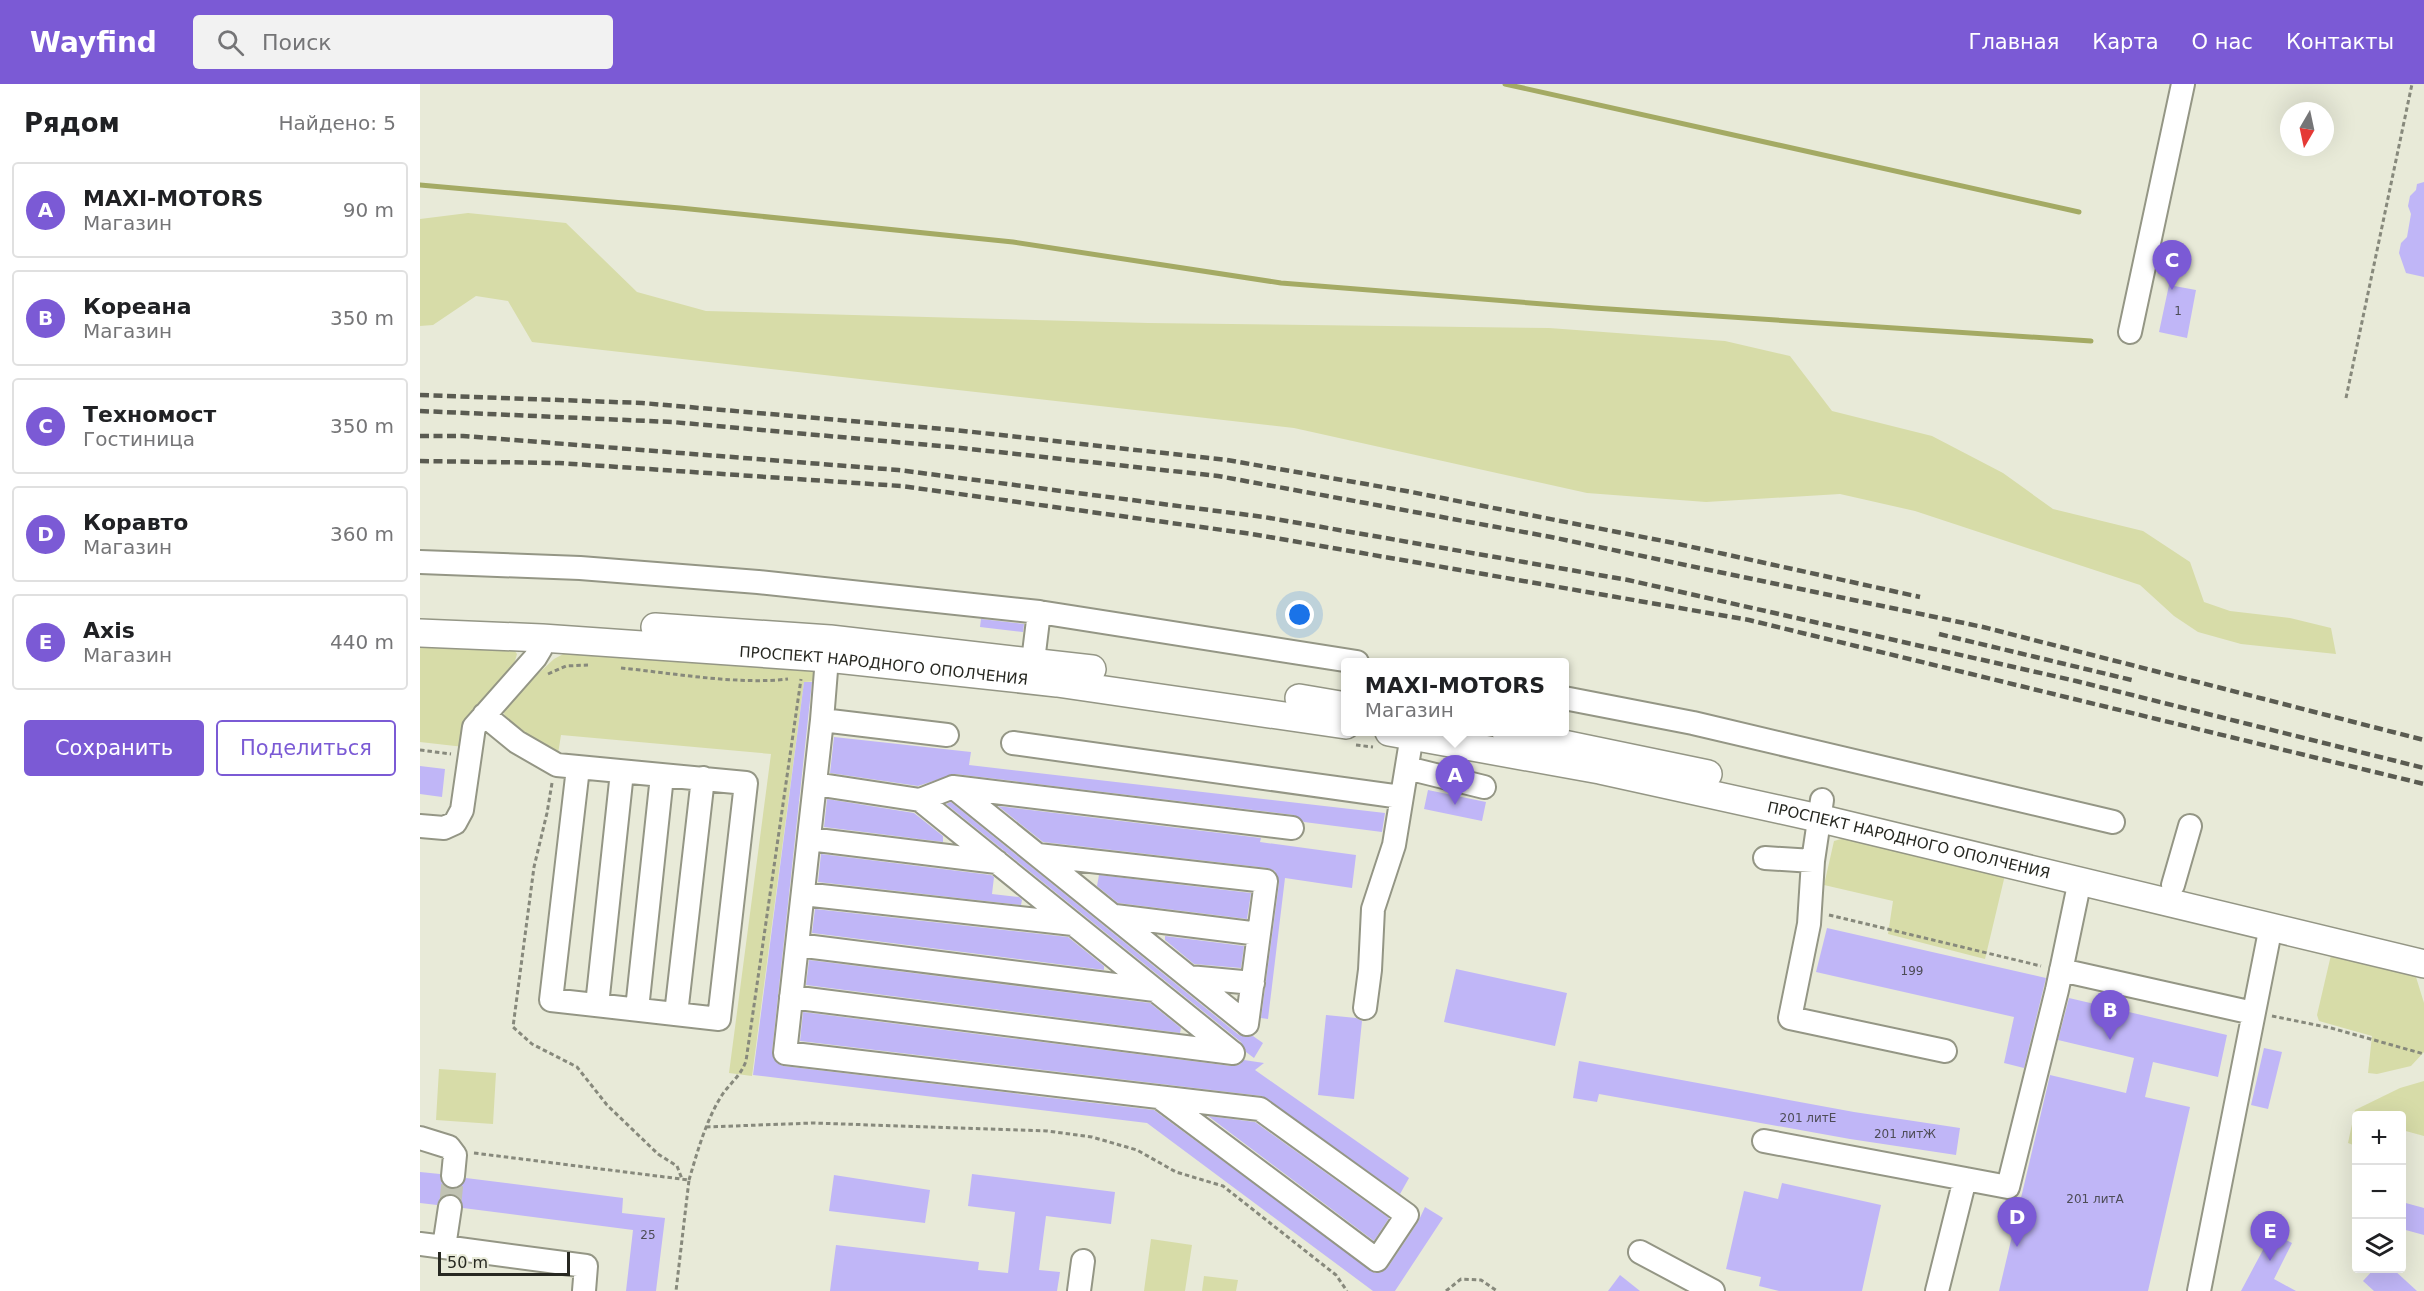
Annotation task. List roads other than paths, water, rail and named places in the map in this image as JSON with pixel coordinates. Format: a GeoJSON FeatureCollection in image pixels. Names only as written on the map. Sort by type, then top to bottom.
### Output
{"type":"FeatureCollection","features":[{"type":"Feature","properties":{"kind":"main road","name":"ПРОСПЕКТ НАРОДНОГО ОПОЛЧЕНИЯ"},"geometry":{"type":"LineString","coordinates":[[420,615],[544,619],[830,639],[1033,661],[1341,704]]}},
{"type":"Feature","properties":{"kind":"main road","name":"ПРОСПЕКТ НАРОДНОГО ОПОЛЧЕНИЯ"},"geometry":{"type":"LineString","coordinates":[[420,633],[542,638],[827,658],[1068,685],[1341,724]]}},
{"type":"Feature","properties":{"kind":"main road","name":"ПРОСПЕКТ НАРОДНОГО ОПОЛЧЕНИЯ"},"geometry":{"type":"LineString","coordinates":[[1417,736],[1820,809],[2173,885],[2424,947]]}},
{"type":"Feature","properties":{"kind":"main road","name":"ПРОСПЕКТ НАРОДНОГО ОПОЛЧЕНИЯ"},"geometry":{"type":"LineString","coordinates":[[1522,736],[1820,809],[2080,880],[2424,964]]}},
{"type":"Feature","properties":{"kind":"street"},"geometry":{"type":"LineString","coordinates":[[2130,332],[2183,84]]}},
{"type":"Feature","properties":{"kind":"street"},"geometry":{"type":"LineString","coordinates":[[420,562],[580,568],[747,581],[1039,612],[1341,660]]}},
{"type":"Feature","properties":{"kind":"street"},"geometry":{"type":"LineString","coordinates":[[1033,661],[1039,612]]}},
{"type":"Feature","properties":{"kind":"street"},"geometry":{"type":"LineString","coordinates":[[420,826],[444,828],[455,823],[462,810],[474,727],[535,658],[541,648],[542,638]]}},
{"type":"Feature","properties":{"kind":"street"},"geometry":{"type":"LineString","coordinates":[[827,658],[785,1053],[1159,1097],[1260,1109],[1407,1215],[1377,1260],[1159,1097]]}},
{"type":"Feature","properties":{"kind":"street"},"geometry":{"type":"LineString","coordinates":[[1569,699],[1693,723],[2114,822]]}},
{"type":"Feature","properties":{"kind":"street"},"geometry":{"type":"LineString","coordinates":[[484,715],[517,742],[554,765],[746,783],[719,1019],[551,1000],[578,768]]}},
{"type":"Feature","properties":{"kind":"street"},"geometry":{"type":"LineString","coordinates":[[822,720],[947,735]]}},
{"type":"Feature","properties":{"kind":"street"},"geometry":{"type":"LineString","coordinates":[[1365,1008],[1370,970],[1373,909],[1394,845],[1407,768],[1402,736]]}},
{"type":"Feature","properties":{"kind":"street"},"geometry":{"type":"LineString","coordinates":[[1013,743],[1401,796]]}},
{"type":"Feature","properties":{"kind":"street"},"geometry":{"type":"LineString","coordinates":[[1407,768],[1484,787]]}},
{"type":"Feature","properties":{"kind":"street"},"geometry":{"type":"LineString","coordinates":[[597,1005],[622,772]]}},
{"type":"Feature","properties":{"kind":"street"},"geometry":{"type":"LineString","coordinates":[[637,1010],[662,776]]}},
{"type":"Feature","properties":{"kind":"street"},"geometry":{"type":"LineString","coordinates":[[676,1014],[703,778]]}},
{"type":"Feature","properties":{"kind":"street"},"geometry":{"type":"LineString","coordinates":[[815,784],[920,800],[953,787],[1292,828]]}},
{"type":"Feature","properties":{"kind":"street"},"geometry":{"type":"LineString","coordinates":[[953,787],[1247,1024],[1266,881],[1038,855]]}},
{"type":"Feature","properties":{"kind":"street"},"geometry":{"type":"LineString","coordinates":[[791,997],[1233,1053],[920,800]]}},
{"type":"Feature","properties":{"kind":"street"},"geometry":{"type":"LineString","coordinates":[[1820,809],[1813,861],[1810,911],[1790,1018],[1945,1051]]}},
{"type":"Feature","properties":{"kind":"street"},"geometry":{"type":"LineString","coordinates":[[2173,885],[2190,826]]}},
{"type":"Feature","properties":{"kind":"street"},"geometry":{"type":"LineString","coordinates":[[809,839],[996,862]]}},
{"type":"Feature","properties":{"kind":"street"},"geometry":{"type":"LineString","coordinates":[[1765,858],[1813,861]]}},
{"type":"Feature","properties":{"kind":"street"},"geometry":{"type":"LineString","coordinates":[[1764,1141],[2008,1187],[2061,970],[2080,880]]}},
{"type":"Feature","properties":{"kind":"street"},"geometry":{"type":"LineString","coordinates":[[803,894],[1073,924]]}},
{"type":"Feature","properties":{"kind":"street"},"geometry":{"type":"LineString","coordinates":[[1115,916],[1259,934]]}},
{"type":"Feature","properties":{"kind":"street"},"geometry":{"type":"LineString","coordinates":[[2199,1291],[2271,926]]}},
{"type":"Feature","properties":{"kind":"street"},"geometry":{"type":"LineString","coordinates":[[797,945],[1155,990]]}},
{"type":"Feature","properties":{"kind":"street"},"geometry":{"type":"LineString","coordinates":[[2061,970],[2253,1013]]}},
{"type":"Feature","properties":{"kind":"street"},"geometry":{"type":"LineString","coordinates":[[1189,977],[1252,983]]}},
{"type":"Feature","properties":{"kind":"street"},"geometry":{"type":"LineString","coordinates":[[420,1138],[449,1147],[455,1155],[453,1176]]}},
{"type":"Feature","properties":{"kind":"street"},"geometry":{"type":"LineString","coordinates":[[1937,1291],[1965,1179]]}},
{"type":"Feature","properties":{"kind":"street"},"geometry":{"type":"LineString","coordinates":[[444,1247],[450,1207]]}},
{"type":"Feature","properties":{"kind":"street"},"geometry":{"type":"LineString","coordinates":[[420,1244],[586,1266],[584,1291]]}},
{"type":"Feature","properties":{"kind":"street"},"geometry":{"type":"LineString","coordinates":[[1640,1252],[1713,1291]]}},
{"type":"Feature","properties":{"kind":"street"},"geometry":{"type":"LineString","coordinates":[[1079,1291],[1083,1261]]}},
{"type":"Feature","properties":{"kind":"waterway"},"geometry":{"type":"LineString","coordinates":[[1505,84],[2079,212]]}},
{"type":"Feature","properties":{"kind":"waterway"},"geometry":{"type":"LineString","coordinates":[[420,185],[680,208],[1013,242],[1281,283],[1594,308],[2091,341]]}},
{"type":"Feature","properties":{"kind":"tunnel"},"geometry":{"type":"LineString","coordinates":[[450,1207],[453,1176]]}},
{"type":"Feature","properties":{"kind":"railway"},"geometry":{"type":"LineString","coordinates":[[420,395],[642,403],[955,430],[1227,460],[1406,491],[1674,543],[1920,597]]}},
{"type":"Feature","properties":{"kind":"railway"},"geometry":{"type":"LineString","coordinates":[[420,411],[672,422],[952,447],[1218,476],[1551,537],[1983,627],[2424,740]]}},
{"type":"Feature","properties":{"kind":"railway"},"geometry":{"type":"LineString","coordinates":[[420,436],[463,436],[898,470],[1264,517],[1628,580],[2076,681],[2424,768]]}},
{"type":"Feature","properties":{"kind":"railway"},"geometry":{"type":"LineString","coordinates":[[420,461],[559,463],[901,486],[1252,534],[1749,620],[2424,784]]}},
{"type":"Feature","properties":{"kind":"railway"},"geometry":{"type":"LineString","coordinates":[[1939,634],[2136,681]]}},
{"type":"Feature","properties":{"kind":"place","name":"Техномост"},"geometry":{"type":"Point","coordinates":[2172,290]}},
{"type":"Feature","properties":{"kind":"place","name":"MAXI-MOTORS"},"geometry":{"type":"Point","coordinates":[1455,805]}},
{"type":"Feature","properties":{"kind":"place","name":"Кореана"},"geometry":{"type":"Point","coordinates":[2110,1040]}},
{"type":"Feature","properties":{"kind":"place","name":"Коравто"},"geometry":{"type":"Point","coordinates":[2017,1247]}},
{"type":"Feature","properties":{"kind":"place","name":"Axis"},"geometry":{"type":"Point","coordinates":[2270,1261]}}]}
